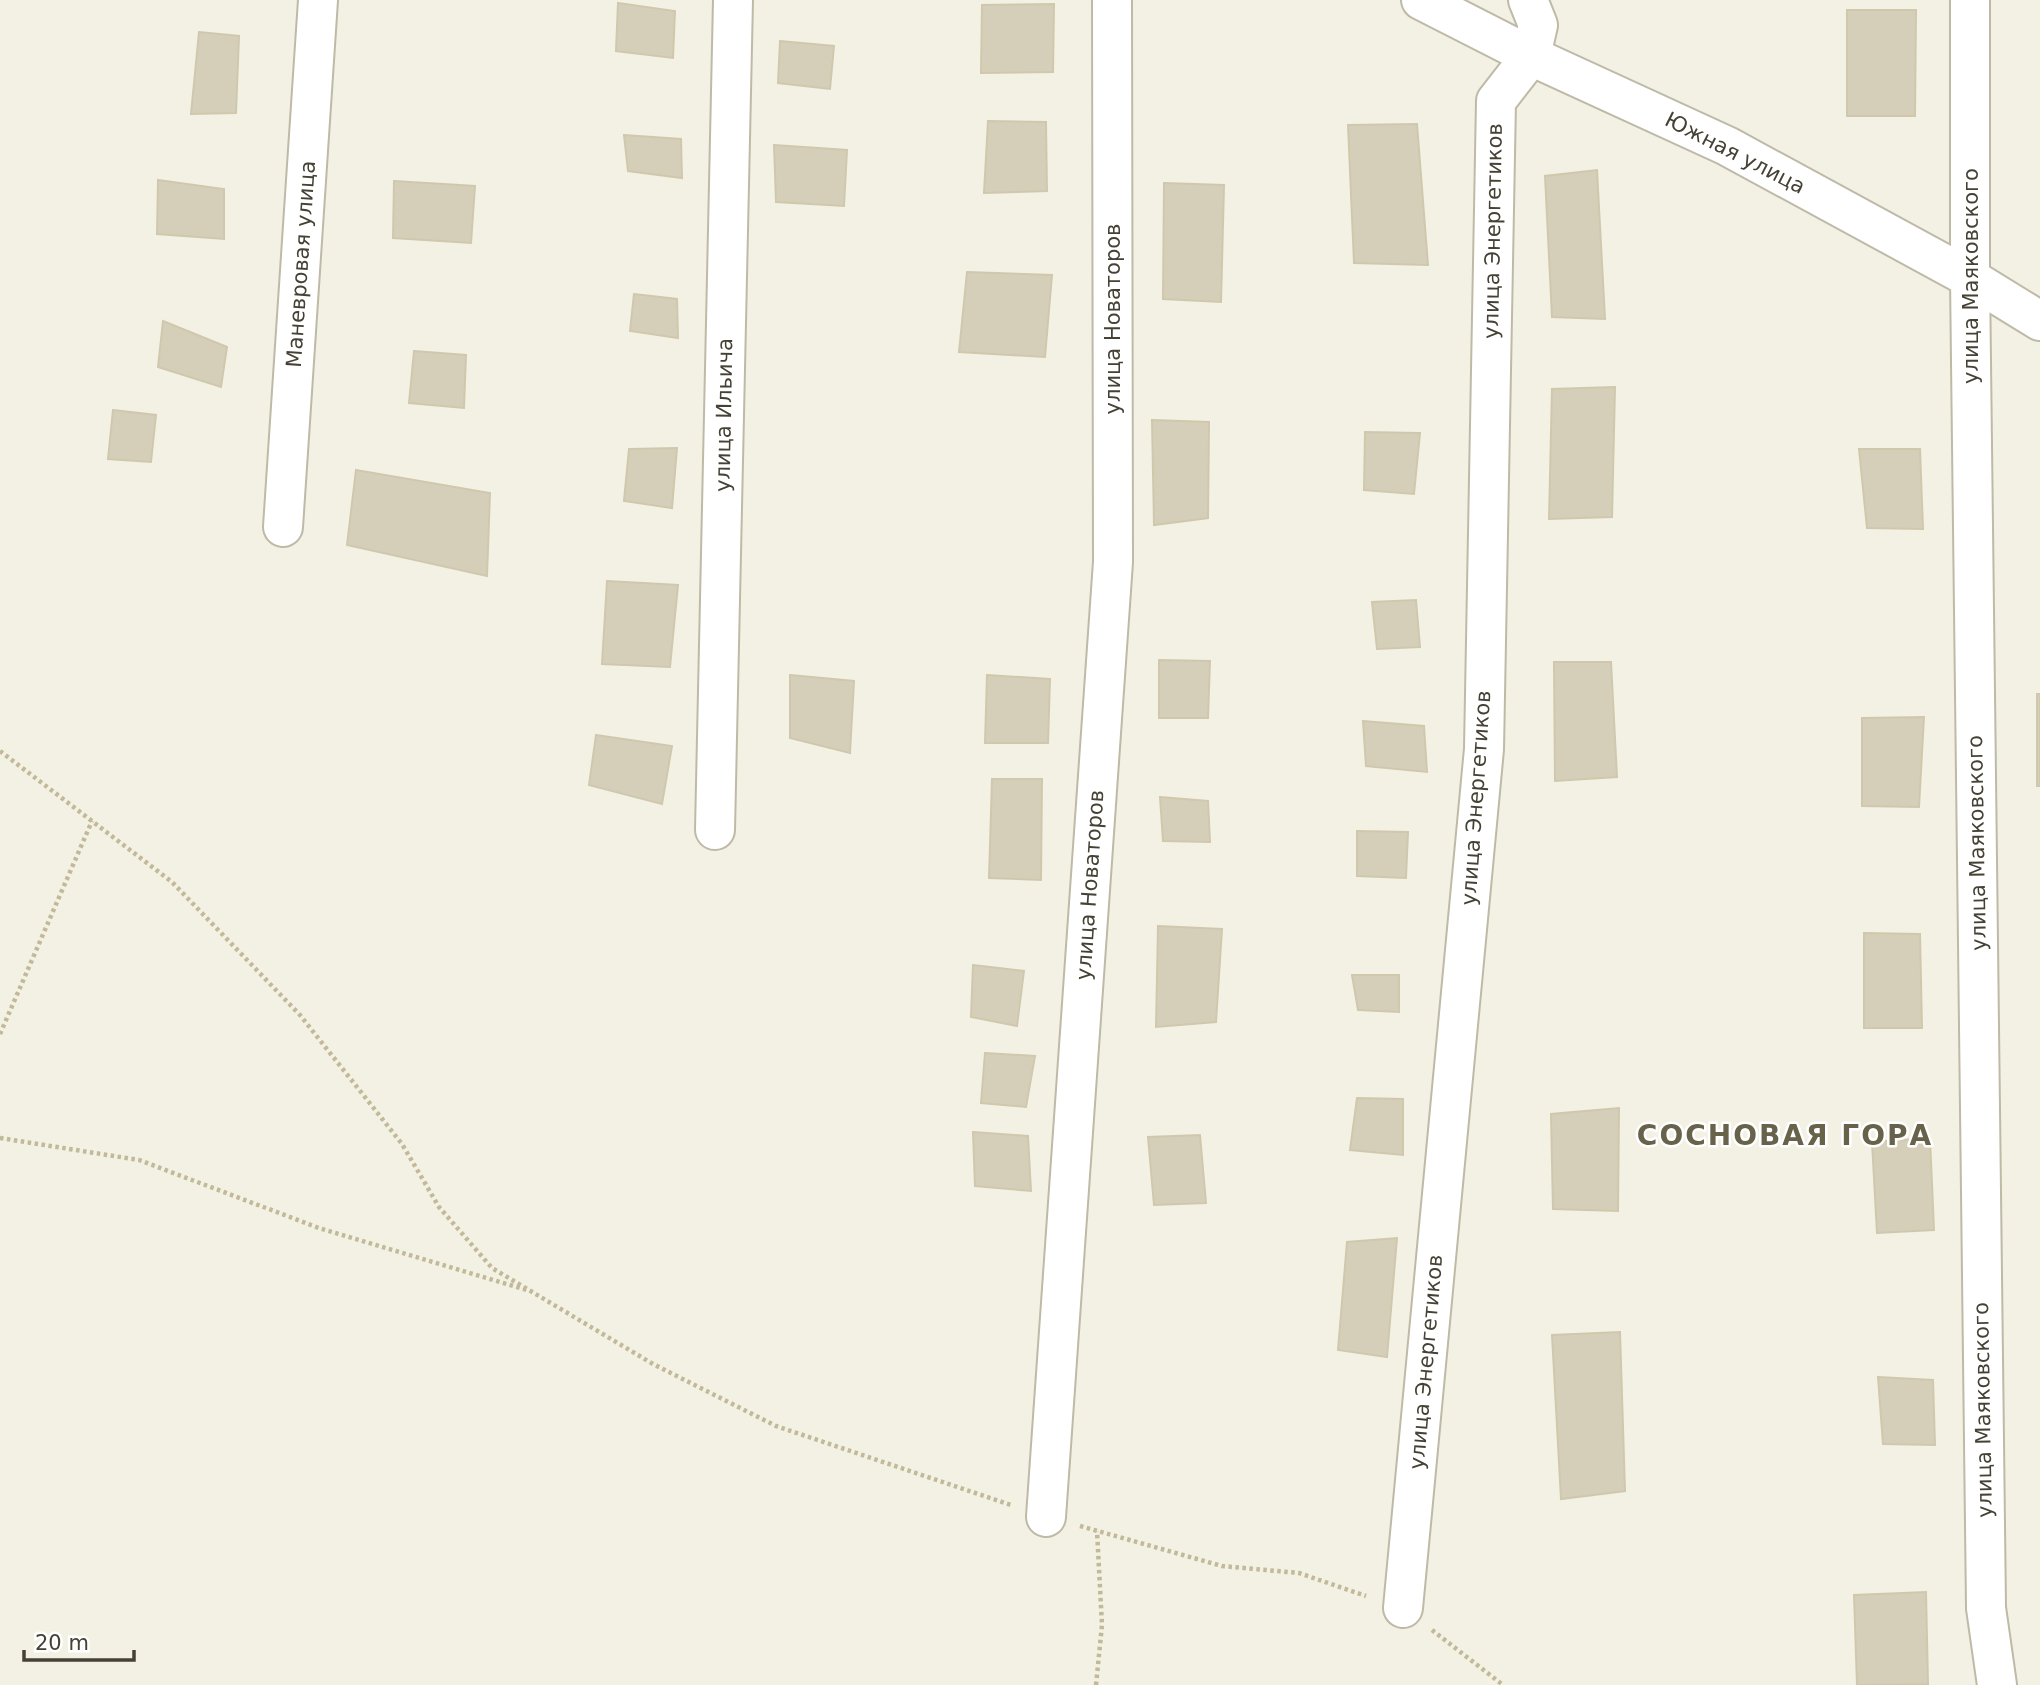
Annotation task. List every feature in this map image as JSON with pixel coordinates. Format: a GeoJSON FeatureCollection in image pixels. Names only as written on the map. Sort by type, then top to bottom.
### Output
{"type":"FeatureCollection","features":[{"type":"Feature","properties":{"kind":"street","name":"Маневровая улица"},"geometry":{"type":"LineString","coordinates":[[283,527],[318,0]]}},
{"type":"Feature","properties":{"kind":"street","name":"улица Ильича"},"geometry":{"type":"LineString","coordinates":[[715,830],[733,0]]}},
{"type":"Feature","properties":{"kind":"street","name":"улица Новаторов"},"geometry":{"type":"LineString","coordinates":[[1046,1517],[1112,562],[1112,0]]}},
{"type":"Feature","properties":{"kind":"street","name":"Южная улица"},"geometry":{"type":"LineString","coordinates":[[1421,0],[1531,56],[1727,146],[1970,278],[2040,321]]}},
{"type":"Feature","properties":{"kind":"street","name":"улица Энергетиков"},"geometry":{"type":"LineString","coordinates":[[1403,1608],[1484,749],[1496,101],[1531,56],[1538,25],[1528,0]]}},
{"type":"Feature","properties":{"kind":"street","name":"улица Маяковского"},"geometry":{"type":"LineString","coordinates":[[1970,0],[1970,278],[1986,1608],[1997,1685]]}},
{"type":"Feature","properties":{"kind":"path"},"geometry":{"type":"LineString","coordinates":[[0,751],[172,882],[300,1015],[402,1144],[439,1207],[492,1268],[653,1364],[776,1426],[1046,1517],[1222,1566],[1299,1573],[1403,1608],[1503,1685]]}},
{"type":"Feature","properties":{"kind":"path"},"geometry":{"type":"LineString","coordinates":[[0,1034],[92,821]]}},
{"type":"Feature","properties":{"kind":"path"},"geometry":{"type":"LineString","coordinates":[[0,1138],[139,1160],[319,1228],[534,1293]]}},
{"type":"Feature","properties":{"kind":"path"},"geometry":{"type":"LineString","coordinates":[[1096,1685],[1102,1625],[1097,1531]]}},
{"type":"Feature","properties":{"kind":"building"},"geometry":{"type":"Polygon","coordinates":[[[618,3],[675,11],[673,58],[616,51],[618,3]]]}},
{"type":"Feature","properties":{"kind":"building"},"geometry":{"type":"Polygon","coordinates":[[[1054,4],[1053,72],[981,73],[982,5],[1054,4]]]}},
{"type":"Feature","properties":{"kind":"building"},"geometry":{"type":"Polygon","coordinates":[[[1847,10],[1916,10],[1915,116],[1847,116],[1847,10]]]}},
{"type":"Feature","properties":{"kind":"building"},"geometry":{"type":"Polygon","coordinates":[[[199,32],[239,36],[236,113],[191,114],[199,32]]]}},
{"type":"Feature","properties":{"kind":"building"},"geometry":{"type":"Polygon","coordinates":[[[780,41],[834,46],[830,89],[778,83],[780,41]]]}},
{"type":"Feature","properties":{"kind":"building"},"geometry":{"type":"Polygon","coordinates":[[[988,121],[1046,122],[1047,191],[984,193],[988,121]]]}},
{"type":"Feature","properties":{"kind":"building"},"geometry":{"type":"Polygon","coordinates":[[[1417,124],[1428,265],[1354,263],[1348,125],[1417,124]]]}},
{"type":"Feature","properties":{"kind":"building"},"geometry":{"type":"Polygon","coordinates":[[[624,135],[681,139],[682,178],[628,171],[624,135]]]}},
{"type":"Feature","properties":{"kind":"building"},"geometry":{"type":"Polygon","coordinates":[[[774,145],[847,150],[844,206],[776,202],[774,145]]]}},
{"type":"Feature","properties":{"kind":"building"},"geometry":{"type":"Polygon","coordinates":[[[1597,170],[1605,319],[1552,317],[1545,176],[1597,170]]]}},
{"type":"Feature","properties":{"kind":"building"},"geometry":{"type":"Polygon","coordinates":[[[158,180],[224,189],[224,239],[157,234],[158,180]]]}},
{"type":"Feature","properties":{"kind":"building"},"geometry":{"type":"Polygon","coordinates":[[[394,181],[475,186],[471,243],[393,238],[394,181]]]}},
{"type":"Feature","properties":{"kind":"building"},"geometry":{"type":"Polygon","coordinates":[[[1164,183],[1224,185],[1221,302],[1163,299],[1164,183]]]}},
{"type":"Feature","properties":{"kind":"building"},"geometry":{"type":"Polygon","coordinates":[[[967,272],[1052,275],[1045,357],[959,352],[967,272]]]}},
{"type":"Feature","properties":{"kind":"building"},"geometry":{"type":"Polygon","coordinates":[[[634,294],[677,299],[678,338],[630,331],[634,294]]]}},
{"type":"Feature","properties":{"kind":"building"},"geometry":{"type":"Polygon","coordinates":[[[163,321],[227,347],[221,387],[158,367],[163,321]]]}},
{"type":"Feature","properties":{"kind":"building"},"geometry":{"type":"Polygon","coordinates":[[[414,351],[466,355],[464,408],[409,403],[414,351]]]}},
{"type":"Feature","properties":{"kind":"building"},"geometry":{"type":"Polygon","coordinates":[[[1615,387],[1612,517],[1549,519],[1552,389],[1615,387]]]}},
{"type":"Feature","properties":{"kind":"building"},"geometry":{"type":"Polygon","coordinates":[[[113,410],[156,415],[151,462],[108,459],[113,410]]]}},
{"type":"Feature","properties":{"kind":"building"},"geometry":{"type":"Polygon","coordinates":[[[1152,420],[1209,422],[1208,518],[1154,525],[1152,420]]]}},
{"type":"Feature","properties":{"kind":"building"},"geometry":{"type":"Polygon","coordinates":[[[1365,432],[1420,433],[1414,494],[1364,490],[1365,432]]]}},
{"type":"Feature","properties":{"kind":"building"},"geometry":{"type":"Polygon","coordinates":[[[677,448],[672,508],[624,501],[629,449],[677,448]]]}},
{"type":"Feature","properties":{"kind":"building"},"geometry":{"type":"Polygon","coordinates":[[[1859,449],[1920,449],[1923,529],[1867,528],[1859,449]]]}},
{"type":"Feature","properties":{"kind":"building"},"geometry":{"type":"Polygon","coordinates":[[[356,470],[490,493],[487,576],[347,545],[356,470]]]}},
{"type":"Feature","properties":{"kind":"building"},"geometry":{"type":"Polygon","coordinates":[[[607,581],[678,585],[670,667],[602,664],[607,581]]]}},
{"type":"Feature","properties":{"kind":"building"},"geometry":{"type":"Polygon","coordinates":[[[1416,600],[1420,647],[1377,649],[1372,602],[1416,600]]]}},
{"type":"Feature","properties":{"kind":"building"},"geometry":{"type":"Polygon","coordinates":[[[1159,660],[1210,661],[1208,718],[1159,718],[1159,660]]]}},
{"type":"Feature","properties":{"kind":"building"},"geometry":{"type":"Polygon","coordinates":[[[1554,662],[1611,662],[1617,777],[1555,781],[1554,662]]]}},
{"type":"Feature","properties":{"kind":"building"},"geometry":{"type":"Polygon","coordinates":[[[790,675],[854,681],[850,753],[790,738],[790,675]]]}},
{"type":"Feature","properties":{"kind":"building"},"geometry":{"type":"Polygon","coordinates":[[[987,675],[1050,679],[1048,743],[985,743],[987,675]]]}},
{"type":"Feature","properties":{"kind":"building"},"geometry":{"type":"Polygon","coordinates":[[[2037,694],[2040,694],[2040,786],[2037,786],[2037,694]]]}},
{"type":"Feature","properties":{"kind":"building"},"geometry":{"type":"Polygon","coordinates":[[[1924,717],[1919,807],[1862,806],[1862,718],[1924,717]]]}},
{"type":"Feature","properties":{"kind":"building"},"geometry":{"type":"Polygon","coordinates":[[[1363,721],[1424,726],[1427,772],[1366,766],[1363,721]]]}},
{"type":"Feature","properties":{"kind":"building"},"geometry":{"type":"Polygon","coordinates":[[[596,735],[672,746],[662,804],[589,785],[596,735]]]}},
{"type":"Feature","properties":{"kind":"building"},"geometry":{"type":"Polygon","coordinates":[[[992,779],[1042,779],[1041,880],[989,878],[992,779]]]}},
{"type":"Feature","properties":{"kind":"building"},"geometry":{"type":"Polygon","coordinates":[[[1160,797],[1208,801],[1210,842],[1163,841],[1160,797]]]}},
{"type":"Feature","properties":{"kind":"building"},"geometry":{"type":"Polygon","coordinates":[[[1357,831],[1408,832],[1406,878],[1357,876],[1357,831]]]}},
{"type":"Feature","properties":{"kind":"building"},"geometry":{"type":"Polygon","coordinates":[[[1158,926],[1222,929],[1216,1022],[1156,1027],[1158,926]]]}},
{"type":"Feature","properties":{"kind":"building"},"geometry":{"type":"Polygon","coordinates":[[[1864,933],[1920,934],[1922,1028],[1864,1028],[1864,933]]]}},
{"type":"Feature","properties":{"kind":"building"},"geometry":{"type":"Polygon","coordinates":[[[973,965],[1024,971],[1017,1026],[971,1017],[973,965]]]}},
{"type":"Feature","properties":{"kind":"building"},"geometry":{"type":"Polygon","coordinates":[[[1352,975],[1399,975],[1399,1012],[1358,1010],[1352,975]]]}},
{"type":"Feature","properties":{"kind":"building"},"geometry":{"type":"Polygon","coordinates":[[[985,1053],[1035,1056],[1026,1107],[981,1103],[985,1053]]]}},
{"type":"Feature","properties":{"kind":"building"},"geometry":{"type":"Polygon","coordinates":[[[1357,1098],[1403,1099],[1403,1155],[1350,1150],[1357,1098]]]}},
{"type":"Feature","properties":{"kind":"building"},"geometry":{"type":"Polygon","coordinates":[[[1619,1108],[1618,1211],[1553,1209],[1551,1114],[1619,1108]]]}},
{"type":"Feature","properties":{"kind":"building"},"geometry":{"type":"Polygon","coordinates":[[[973,1132],[1028,1136],[1031,1191],[975,1186],[973,1132]]]}},
{"type":"Feature","properties":{"kind":"building"},"geometry":{"type":"Polygon","coordinates":[[[1200,1135],[1206,1203],[1154,1205],[1148,1137],[1200,1135]]]}},
{"type":"Feature","properties":{"kind":"building"},"geometry":{"type":"Polygon","coordinates":[[[1930,1138],[1934,1230],[1877,1233],[1872,1142],[1930,1138]]]}},
{"type":"Feature","properties":{"kind":"building"},"geometry":{"type":"Polygon","coordinates":[[[1397,1238],[1387,1357],[1338,1350],[1347,1242],[1397,1238]]]}},
{"type":"Feature","properties":{"kind":"building"},"geometry":{"type":"Polygon","coordinates":[[[1620,1332],[1625,1491],[1561,1499],[1552,1335],[1620,1332]]]}},
{"type":"Feature","properties":{"kind":"building"},"geometry":{"type":"Polygon","coordinates":[[[1878,1377],[1933,1380],[1935,1445],[1883,1444],[1878,1377]]]}},
{"type":"Feature","properties":{"kind":"building"},"geometry":{"type":"Polygon","coordinates":[[[1926,1592],[1928,1684],[1857,1685],[1854,1595],[1926,1592]]]}},
{"type":"Feature","properties":{"kind":"district","name":"СОСНОВАЯ ГОРА"},"geometry":{"type":"Point","coordinates":[1785,1135]}}]}
